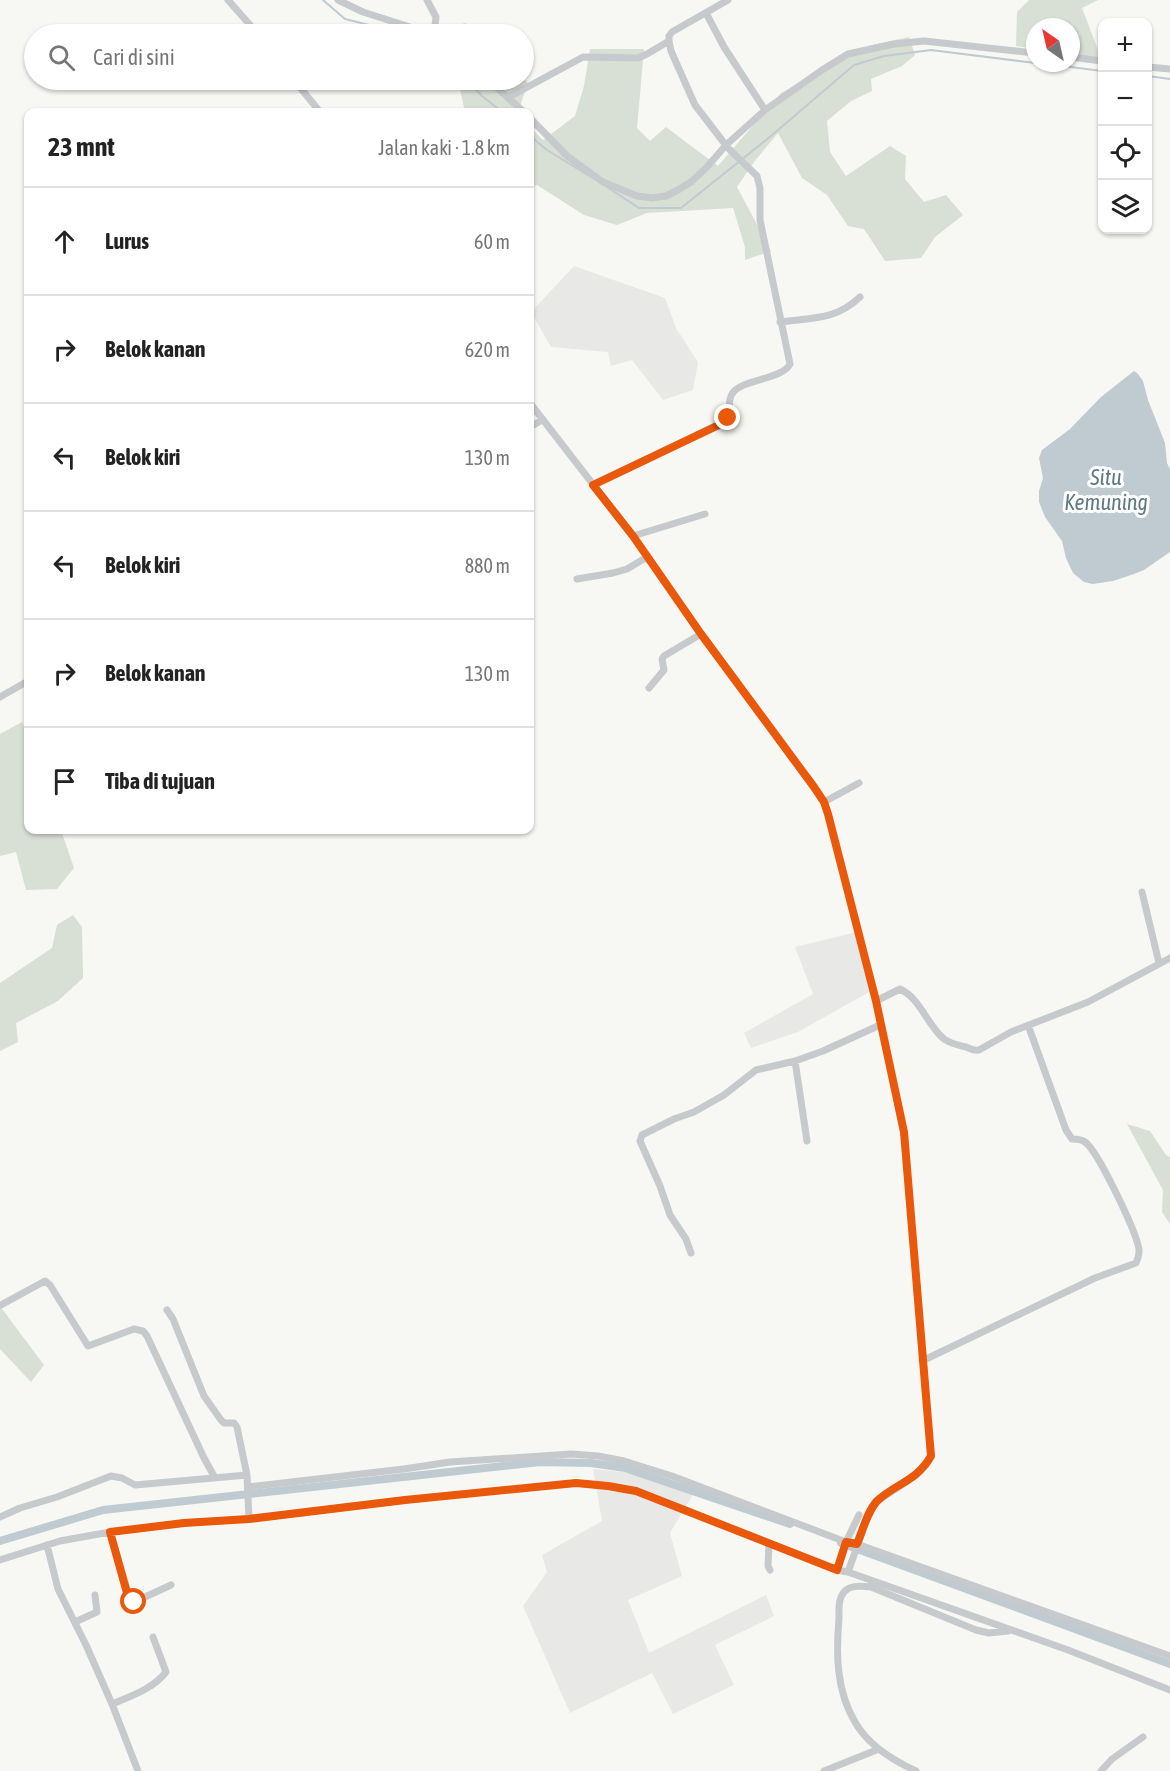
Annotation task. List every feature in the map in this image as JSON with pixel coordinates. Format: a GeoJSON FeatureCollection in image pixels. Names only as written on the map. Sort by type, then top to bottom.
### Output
{"type":"FeatureCollection","features":[{"type":"Feature","properties":{"kind":"street"},"geometry":{"type":"LineString","coordinates":[[228,0],[249,24]]}},
{"type":"Feature","properties":{"kind":"street"},"geometry":{"type":"LineString","coordinates":[[338,0],[363,12],[401,24]]}},
{"type":"Feature","properties":{"kind":"street"},"geometry":{"type":"LineString","coordinates":[[427,0],[436,16],[435,24]]}},
{"type":"Feature","properties":{"kind":"street"},"geometry":{"type":"LineString","coordinates":[[593,485],[721,424],[728,418],[730,395],[737,389],[789,368],[760,220],[760,188],[757,176],[727,147],[695,105],[675,63],[669,41],[672,32],[729,0]]}},
{"type":"Feature","properties":{"kind":"street"},"geometry":{"type":"LineString","coordinates":[[706,13],[724,47],[765,110]]}},
{"type":"Feature","properties":{"kind":"street"},"geometry":{"type":"LineString","coordinates":[[534,122],[567,156],[603,182],[637,196],[652,198],[666,196],[691,182],[765,110],[848,54],[924,40],[1026,52]]}},
{"type":"Feature","properties":{"kind":"street"},"geometry":{"type":"LineString","coordinates":[[534,83],[583,57],[638,58],[669,41]]}},
{"type":"Feature","properties":{"kind":"street"},"geometry":{"type":"LineString","coordinates":[[1080,58],[1098,60]]}},
{"type":"Feature","properties":{"kind":"street"},"geometry":{"type":"LineString","coordinates":[[1152,67],[1170,69]]}},
{"type":"Feature","properties":{"kind":"street"},"geometry":{"type":"LineString","coordinates":[[302,90],[317,108]]}},
{"type":"Feature","properties":{"kind":"street"},"geometry":{"type":"LineString","coordinates":[[500,90],[520,108]]}},
{"type":"Feature","properties":{"kind":"street"},"geometry":{"type":"LineString","coordinates":[[509,97],[522,90]]}},
{"type":"Feature","properties":{"kind":"street"},"geometry":{"type":"LineString","coordinates":[[780,322],[831,316],[850,306],[860,297]]}},
{"type":"Feature","properties":{"kind":"street"},"geometry":{"type":"LineString","coordinates":[[534,409],[633,536],[701,634],[824,802],[876,1001],[904,1132],[931,1456],[916,1475],[876,1502],[869,1513],[850,1568]]}},
{"type":"Feature","properties":{"kind":"street"},"geometry":{"type":"LineString","coordinates":[[534,425],[542,420]]}},
{"type":"Feature","properties":{"kind":"street"},"geometry":{"type":"LineString","coordinates":[[633,536],[705,514]]}},
{"type":"Feature","properties":{"kind":"street"},"geometry":{"type":"LineString","coordinates":[[576,579],[627,569],[647,557]]}},
{"type":"Feature","properties":{"kind":"street"},"geometry":{"type":"LineString","coordinates":[[649,688],[664,670],[662,659],[664,656],[701,634]]}},
{"type":"Feature","properties":{"kind":"street"},"geometry":{"type":"LineString","coordinates":[[0,697],[24,683]]}},
{"type":"Feature","properties":{"kind":"street"},"geometry":{"type":"LineString","coordinates":[[824,802],[859,783]]}},
{"type":"Feature","properties":{"kind":"street"},"geometry":{"type":"LineString","coordinates":[[1142,892],[1159,963]]}},
{"type":"Feature","properties":{"kind":"street"},"geometry":{"type":"LineString","coordinates":[[876,1001],[900,989],[904,991],[943,1038],[954,1045],[974,1051],[1011,1032],[1088,1002],[1170,958]]}},
{"type":"Feature","properties":{"kind":"street"},"geometry":{"type":"LineString","coordinates":[[691,1253],[686,1239],[670,1215],[660,1186],[639,1141],[640,1138],[653,1128],[694,1112],[724,1095],[756,1070],[795,1061],[823,1051],[880,1025]]}},
{"type":"Feature","properties":{"kind":"street"},"geometry":{"type":"LineString","coordinates":[[922,1361],[1095,1278],[1136,1263],[1138,1259],[1139,1247],[1130,1222],[1101,1164],[1088,1144],[1082,1140],[1072,1139],[1067,1133],[1028,1025]]}},
{"type":"Feature","properties":{"kind":"street"},"geometry":{"type":"LineString","coordinates":[[795,1061],[807,1141]]}},
{"type":"Feature","properties":{"kind":"street"},"geometry":{"type":"LineString","coordinates":[[1,1305],[45,1281],[50,1285],[88,1346],[134,1329],[143,1331],[215,1478]]}},
{"type":"Feature","properties":{"kind":"street"},"geometry":{"type":"LineString","coordinates":[[167,1310],[204,1396],[224,1423],[234,1423],[237,1427],[248,1475],[249,1515]]}},
{"type":"Feature","properties":{"kind":"street"},"geometry":{"type":"LineString","coordinates":[[248,1489],[450,1462],[571,1454],[598,1456],[624,1461],[672,1476],[846,1543],[1170,1656]]}},
{"type":"Feature","properties":{"kind":"street"},"geometry":{"type":"LineString","coordinates":[[0,1517],[111,1476],[122,1478],[135,1485],[248,1475]]}},
{"type":"Feature","properties":{"kind":"street"},"geometry":{"type":"LineString","coordinates":[[0,1560],[77,1537],[249,1515],[576,1483],[608,1486],[636,1491],[769,1543],[850,1568],[962,1614],[1068,1650],[1170,1690]]}},
{"type":"Feature","properties":{"kind":"street"},"geometry":{"type":"LineString","coordinates":[[838,1566],[859,1515]]}},
{"type":"Feature","properties":{"kind":"street"},"geometry":{"type":"LineString","coordinates":[[110,1532],[127,1593],[132,1601],[171,1585]]}},
{"type":"Feature","properties":{"kind":"street"},"geometry":{"type":"LineString","coordinates":[[769,1543],[768,1566],[770,1570]]}},
{"type":"Feature","properties":{"kind":"street"},"geometry":{"type":"LineString","coordinates":[[47,1545],[58,1589],[112,1704],[138,1771]]}},
{"type":"Feature","properties":{"kind":"street"},"geometry":{"type":"LineString","coordinates":[[915,1771],[879,1749],[864,1735],[845,1704],[837,1668],[842,1595],[858,1585],[871,1587],[958,1623],[989,1633],[1011,1631]]}},
{"type":"Feature","properties":{"kind":"street"},"geometry":{"type":"LineString","coordinates":[[75,1622],[97,1612],[95,1595]]}},
{"type":"Feature","properties":{"kind":"street"},"geometry":{"type":"LineString","coordinates":[[958,1623],[962,1614]]}},
{"type":"Feature","properties":{"kind":"street"},"geometry":{"type":"LineString","coordinates":[[112,1704],[160,1681],[166,1672],[153,1637]]}},
{"type":"Feature","properties":{"kind":"street"},"geometry":{"type":"LineString","coordinates":[[1101,1771],[1112,1759],[1143,1737]]}},
{"type":"Feature","properties":{"kind":"street"},"geometry":{"type":"LineString","coordinates":[[824,1771],[879,1749]]}},
{"type":"Feature","properties":{"kind":"shaded area"},"geometry":{"type":"Polygon","coordinates":[[[1029,0],[1098,0],[1082,8],[1098,50],[1098,58],[1080,55],[1080,18],[1026,18],[1026,48],[1016,46],[1017,12],[1029,0]]]}},
{"type":"Feature","properties":{"kind":"shaded area"},"geometry":{"type":"Polygon","coordinates":[[[909,37],[915,55],[902,66],[871,79],[872,91],[851,101],[827,121],[830,152],[846,176],[890,146],[906,156],[905,179],[924,202],[946,195],[963,215],[935,237],[921,258],[885,261],[864,229],[848,226],[827,195],[802,178],[778,133],[737,187],[771,251],[745,260],[745,247],[733,208],[647,213],[617,225],[584,215],[537,185],[534,186],[534,131],[543,140],[575,116],[584,86],[590,49],[644,49],[637,128],[650,141],[666,127],[718,166],[781,93],[868,46],[909,37]]]}},
{"type":"Feature","properties":{"kind":"shaded area"},"geometry":{"type":"Polygon","coordinates":[[[460,90],[526,90],[519,108],[464,108],[460,90]]]}},
{"type":"Feature","properties":{"kind":"shaded area"},"geometry":{"type":"Polygon","coordinates":[[[574,266],[665,298],[676,328],[698,362],[693,390],[663,400],[632,360],[611,366],[608,352],[551,347],[534,317],[534,309],[574,266]]]}},
{"type":"Feature","properties":{"kind":"shaded area"},"geometry":{"type":"Polygon","coordinates":[[[22,722],[24,728],[24,834],[62,834],[74,868],[57,889],[26,890],[16,852],[0,856],[0,734],[22,722]]]}},
{"type":"Feature","properties":{"kind":"shaded area"},"geometry":{"type":"Polygon","coordinates":[[[73,915],[82,927],[83,978],[58,1001],[16,1023],[18,1042],[0,1051],[0,983],[52,948],[57,925],[73,915]]]}},
{"type":"Feature","properties":{"kind":"shaded area"},"geometry":{"type":"Polygon","coordinates":[[[861,931],[876,988],[798,1032],[751,1048],[744,1033],[813,994],[795,947],[861,931]]]}},
{"type":"Feature","properties":{"kind":"shaded area"},"geometry":{"type":"Polygon","coordinates":[[[1127,1124],[1150,1131],[1166,1155],[1170,1157],[1170,1224],[1162,1212],[1163,1190],[1127,1124]]]}},
{"type":"Feature","properties":{"kind":"shaded area"},"geometry":{"type":"Polygon","coordinates":[[[0,1306],[44,1365],[31,1382],[0,1349],[0,1306]]]}},
{"type":"Feature","properties":{"kind":"shaded area"},"geometry":{"type":"Polygon","coordinates":[[[593,1469],[650,1475],[695,1491],[670,1533],[682,1576],[628,1600],[649,1653],[766,1595],[774,1616],[715,1645],[734,1685],[673,1714],[652,1673],[570,1713],[523,1606],[547,1572],[542,1555],[602,1521],[593,1469]]]}},
{"type":"Feature","properties":{"kind":"water","name":"Situ Kemuning"},"geometry":{"type":"Polygon","coordinates":[[[1134,371],[1143,381],[1165,443],[1167,463],[1170,469],[1170,552],[1144,570],[1113,581],[1093,584],[1084,582],[1073,573],[1062,541],[1045,517],[1039,502],[1039,491],[1043,478],[1039,458],[1042,450],[1070,429],[1101,397],[1134,371]]]}},
{"type":"Feature","properties":{"kind":"waterway"},"geometry":{"type":"LineString","coordinates":[[323,0],[345,19],[365,24]]}},
{"type":"Feature","properties":{"kind":"waterway"},"geometry":{"type":"LineString","coordinates":[[604,185],[639,208],[681,208],[771,136],[854,65],[884,56],[931,50],[1026,62]]}},
{"type":"Feature","properties":{"kind":"waterway"},"geometry":{"type":"LineString","coordinates":[[1080,68],[1098,70]]}},
{"type":"Feature","properties":{"kind":"waterway"},"geometry":{"type":"LineString","coordinates":[[1152,77],[1170,79]]}},
{"type":"Feature","properties":{"kind":"waterway"},"geometry":{"type":"LineString","coordinates":[[477,90],[497,108]]}},
{"type":"Feature","properties":{"kind":"waterway"},"geometry":{"type":"LineString","coordinates":[[534,139],[594,179]]}},
{"type":"Feature","properties":{"kind":"waterway"},"geometry":{"type":"LineString","coordinates":[[0,1541],[103,1510],[540,1462],[591,1463],[625,1468],[790,1524]]}},
{"type":"Feature","properties":{"kind":"waterway"},"geometry":{"type":"LineString","coordinates":[[841,1543],[1170,1664]]}},
{"type":"Feature","properties":{"kind":"route"},"geometry":{"type":"LineString","coordinates":[[134,1602],[127,1593],[110,1532],[576,1483],[636,1491],[837,1570],[846,1542],[857,1544],[869,1513],[876,1502],[916,1475],[931,1456],[904,1132],[876,1001],[824,802],[701,634],[633,536],[593,485],[721,424],[728,418]]}}]}
